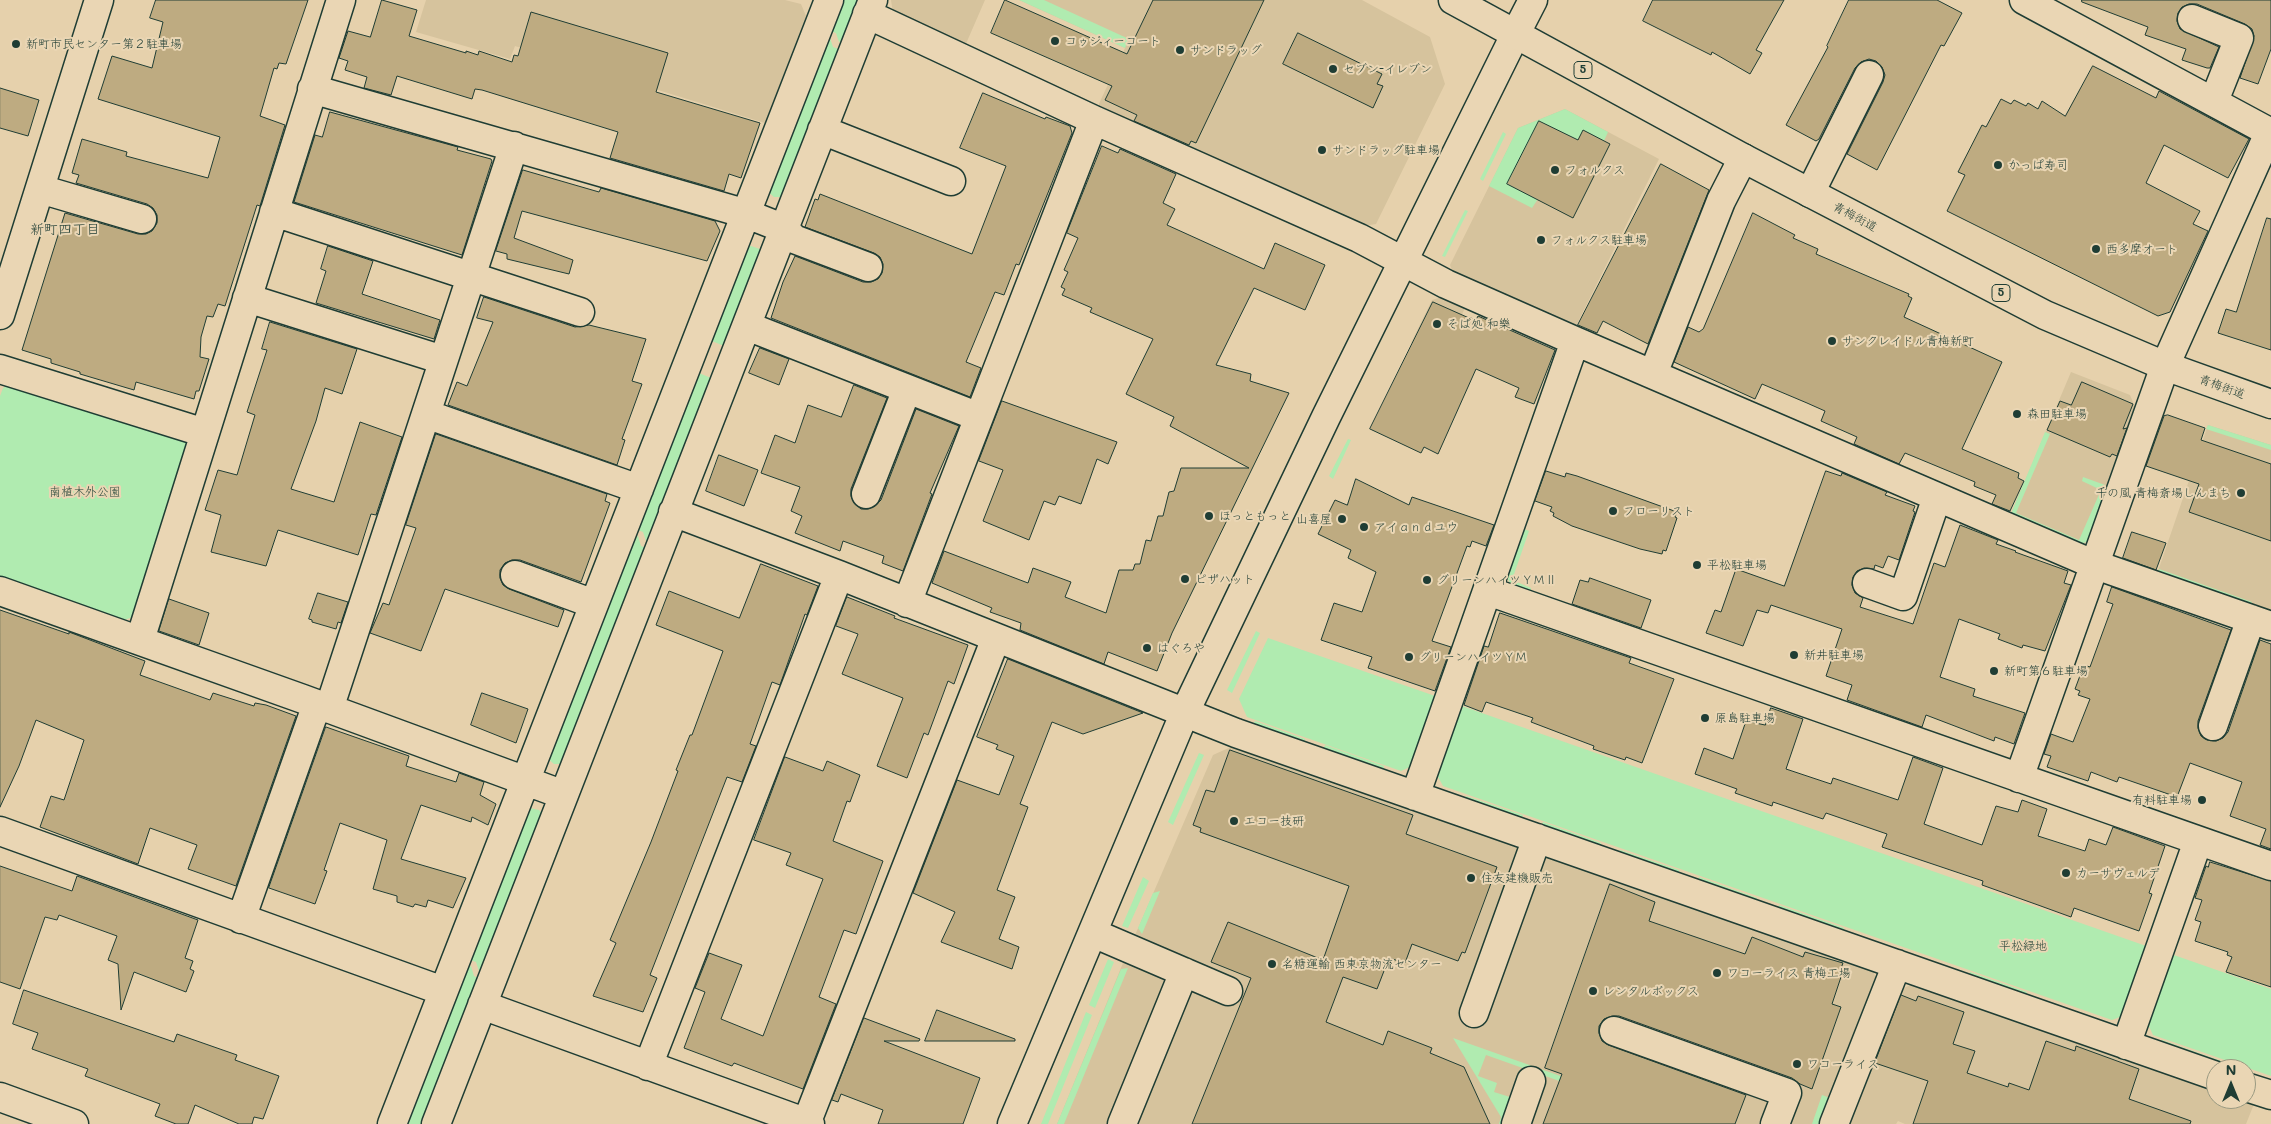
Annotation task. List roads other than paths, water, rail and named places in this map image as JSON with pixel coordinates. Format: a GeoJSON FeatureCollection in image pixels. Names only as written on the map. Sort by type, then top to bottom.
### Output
{"type":"FeatureCollection","features":[{"type":"Feature","properties":{"kind":"street"},"geometry":{"type":"LineString","coordinates":[[0,316],[99,0]]}},
{"type":"Feature","properties":{"kind":"street"},"geometry":{"type":"LineString","coordinates":[[140,640],[340,0]]}},
{"type":"Feature","properties":{"kind":"street"},"geometry":{"type":"LineString","coordinates":[[392,1124],[829,0]]}},
{"type":"Feature","properties":{"kind":"street","name":"青梅街道"},"geometry":{"type":"LineString","coordinates":[[1454,0],[1743,158],[2038,311],[2165,366],[2271,404]]}},
{"type":"Feature","properties":{"kind":"street"},"geometry":{"type":"LineString","coordinates":[[1012,1124],[1185,712],[1326,417],[1533,0]]}},
{"type":"Feature","properties":{"kind":"street"},"geometry":{"type":"LineString","coordinates":[[2019,778],[2093,564],[2165,366],[2270,133],[2057,8],[2024,0]]}},
{"type":"Feature","properties":{"kind":"street"},"geometry":{"type":"LineString","coordinates":[[436,1124],[870,7],[1094,120],[1359,238],[1446,284],[2093,564],[2261,623],[2213,726]]}},
{"type":"Feature","properties":{"kind":"street"},"geometry":{"type":"LineString","coordinates":[[2192,19],[2239,38],[2214,101]]}},
{"type":"Feature","properties":{"kind":"street"},"geometry":{"type":"LineString","coordinates":[[1810,193],[1870,76]]}},
{"type":"Feature","properties":{"kind":"street"},"geometry":{"type":"LineString","coordinates":[[312,89],[747,214],[785,229],[794,239],[868,266]]}},
{"type":"Feature","properties":{"kind":"street"},"geometry":{"type":"LineString","coordinates":[[907,602],[1094,120]]}},
{"type":"Feature","properties":{"kind":"street"},"geometry":{"type":"LineString","coordinates":[[822,130],[951,181]]}},
{"type":"Feature","properties":{"kind":"street"},"geometry":{"type":"LineString","coordinates":[[241,919],[323,707],[426,414],[514,146]]}},
{"type":"Feature","properties":{"kind":"street"},"geometry":{"type":"LineString","coordinates":[[1653,374],[1721,200],[1743,158]]}},
{"type":"Feature","properties":{"kind":"street"},"geometry":{"type":"LineString","coordinates":[[40,189],[142,219]]}},
{"type":"Feature","properties":{"kind":"street"},"geometry":{"type":"LineString","coordinates":[[274,212],[580,312]]}},
{"type":"Feature","properties":{"kind":"street"},"geometry":{"type":"LineString","coordinates":[[248,298],[443,360]]}},
{"type":"Feature","properties":{"kind":"street"},"geometry":{"type":"LineString","coordinates":[[747,326],[979,417]]}},
{"type":"Feature","properties":{"kind":"street"},"geometry":{"type":"LineString","coordinates":[[1415,796],[1575,341]]}},
{"type":"Feature","properties":{"kind":"street"},"geometry":{"type":"LineString","coordinates":[[0,370],[205,433]]}},
{"type":"Feature","properties":{"kind":"street"},"geometry":{"type":"LineString","coordinates":[[866,494],[907,390]]}},
{"type":"Feature","properties":{"kind":"street"},"geometry":{"type":"LineString","coordinates":[[426,414],[639,489]]}},
{"type":"Feature","properties":{"kind":"street"},"geometry":{"type":"LineString","coordinates":[[1867,583],[1903,596],[1938,497]]}},
{"type":"Feature","properties":{"kind":"street"},"geometry":{"type":"LineString","coordinates":[[673,512],[839,575],[1236,733],[2206,1073]]}},
{"type":"Feature","properties":{"kind":"street"},"geometry":{"type":"LineString","coordinates":[[515,575],[594,604]]}},
{"type":"Feature","properties":{"kind":"street"},"geometry":{"type":"LineString","coordinates":[[648,1066],[839,575]]}},
{"type":"Feature","properties":{"kind":"street"},"geometry":{"type":"LineString","coordinates":[[0,591],[140,640],[564,795]]}},
{"type":"Feature","properties":{"kind":"street"},"geometry":{"type":"LineString","coordinates":[[1488,591],[2271,866]]}},
{"type":"Feature","properties":{"kind":"street"},"geometry":{"type":"LineString","coordinates":[[482,1004],[808,1123],[996,638]]}},
{"type":"Feature","properties":{"kind":"street"},"geometry":{"type":"LineString","coordinates":[[0,831],[443,991]]}},
{"type":"Feature","properties":{"kind":"street"},"geometry":{"type":"LineString","coordinates":[[1474,1013],[1537,838]]}},
{"type":"Feature","properties":{"kind":"street"},"geometry":{"type":"LineString","coordinates":[[2126,1045],[2198,841]]}},
{"type":"Feature","properties":{"kind":"street"},"geometry":{"type":"LineString","coordinates":[[1093,933],[1228,991]]}},
{"type":"Feature","properties":{"kind":"street"},"geometry":{"type":"LineString","coordinates":[[1834,1124],[1897,964]]}},
{"type":"Feature","properties":{"kind":"street"},"geometry":{"type":"LineString","coordinates":[[1122,1124],[1184,972]]}},
{"type":"Feature","properties":{"kind":"street"},"geometry":{"type":"LineString","coordinates":[[1614,1031],[1786,1093],[1775,1124]]}},
{"type":"Feature","properties":{"kind":"street"},"geometry":{"type":"LineString","coordinates":[[1516,1124],[1531,1082]]}},
{"type":"Feature","properties":{"kind":"street"},"geometry":{"type":"LineString","coordinates":[[2256,1090],[2271,1095]]}},
{"type":"Feature","properties":{"kind":"street"},"geometry":{"type":"LineString","coordinates":[[0,1097],[74,1124]]}},
{"type":"Feature","properties":{"kind":"place","name":"コゥジィーコート"},"geometry":{"type":"Point","coordinates":[1055,41]}},
{"type":"Feature","properties":{"kind":"place","name":"新町市民センター第２駐車場"},"geometry":{"type":"Point","coordinates":[16,44]}},
{"type":"Feature","properties":{"kind":"place","name":"サンドラッグ"},"geometry":{"type":"Point","coordinates":[1180,50]}},
{"type":"Feature","properties":{"kind":"place","name":"セブン-イレブン"},"geometry":{"type":"Point","coordinates":[1333,69]}},
{"type":"Feature","properties":{"kind":"place","name":"サンドラッグ駐車場"},"geometry":{"type":"Point","coordinates":[1322,150]}},
{"type":"Feature","properties":{"kind":"place","name":"かっぱ寿司"},"geometry":{"type":"Point","coordinates":[1998,165]}},
{"type":"Feature","properties":{"kind":"place","name":"フォルクス"},"geometry":{"type":"Point","coordinates":[1555,170]}},
{"type":"Feature","properties":{"kind":"place","name":"フォルクス駐車場"},"geometry":{"type":"Point","coordinates":[1541,240]}},
{"type":"Feature","properties":{"kind":"place","name":"西多摩オート"},"geometry":{"type":"Point","coordinates":[2096,249]}},
{"type":"Feature","properties":{"kind":"place","name":"そば処 和樂"},"geometry":{"type":"Point","coordinates":[1437,324]}},
{"type":"Feature","properties":{"kind":"place","name":"サンクレイドル青梅新町"},"geometry":{"type":"Point","coordinates":[1832,341]}},
{"type":"Feature","properties":{"kind":"place","name":"森田駐車場"},"geometry":{"type":"Point","coordinates":[2017,414]}},
{"type":"Feature","properties":{"kind":"place","name":"千の風 青梅斎場しんまち"},"geometry":{"type":"Point","coordinates":[2241,493]}},
{"type":"Feature","properties":{"kind":"place","name":"フローリスト"},"geometry":{"type":"Point","coordinates":[1613,511]}},
{"type":"Feature","properties":{"kind":"place","name":"ほっともっと"},"geometry":{"type":"Point","coordinates":[1209,516]}},
{"type":"Feature","properties":{"kind":"place","name":"山喜屋"},"geometry":{"type":"Point","coordinates":[1342,519]}},
{"type":"Feature","properties":{"kind":"place","name":"アイａｎｄユウ"},"geometry":{"type":"Point","coordinates":[1364,527]}},
{"type":"Feature","properties":{"kind":"place","name":"平松駐車場"},"geometry":{"type":"Point","coordinates":[1697,565]}},
{"type":"Feature","properties":{"kind":"place","name":"ピザハット"},"geometry":{"type":"Point","coordinates":[1185,579]}},
{"type":"Feature","properties":{"kind":"place","name":"グリーンハイツＹＭⅡ"},"geometry":{"type":"Point","coordinates":[1427,580]}},
{"type":"Feature","properties":{"kind":"place","name":"はぐろや"},"geometry":{"type":"Point","coordinates":[1147,648]}},
{"type":"Feature","properties":{"kind":"place","name":"新井駐車場"},"geometry":{"type":"Point","coordinates":[1794,655]}},
{"type":"Feature","properties":{"kind":"place","name":"グリーンハイツＹＭ"},"geometry":{"type":"Point","coordinates":[1409,657]}},
{"type":"Feature","properties":{"kind":"place","name":"新町第６駐車場"},"geometry":{"type":"Point","coordinates":[1994,671]}},
{"type":"Feature","properties":{"kind":"place","name":"原島駐車場"},"geometry":{"type":"Point","coordinates":[1705,718]}},
{"type":"Feature","properties":{"kind":"place","name":"有料駐車場"},"geometry":{"type":"Point","coordinates":[2202,800]}},
{"type":"Feature","properties":{"kind":"place","name":"エコー技研"},"geometry":{"type":"Point","coordinates":[1234,821]}},
{"type":"Feature","properties":{"kind":"place","name":"カーサヴェルデ"},"geometry":{"type":"Point","coordinates":[2066,873]}},
{"type":"Feature","properties":{"kind":"place","name":"住友建機販売"},"geometry":{"type":"Point","coordinates":[1471,878]}},
{"type":"Feature","properties":{"kind":"place","name":"名糖運輸 西東京物流センター"},"geometry":{"type":"Point","coordinates":[1272,964]}},
{"type":"Feature","properties":{"kind":"place","name":"ワコーライス 青梅工場"},"geometry":{"type":"Point","coordinates":[1717,973]}},
{"type":"Feature","properties":{"kind":"place","name":"レンタルボックス"},"geometry":{"type":"Point","coordinates":[1593,991]}},
{"type":"Feature","properties":{"kind":"place","name":"ワコーライス"},"geometry":{"type":"Point","coordinates":[1797,1064]}},
{"type":"Feature","properties":{"kind":"district","name":"新町四丁目"},"geometry":{"type":"Point","coordinates":[65,230]}},
{"type":"Feature","properties":{"kind":"park label","name":"南植木外公園"},"geometry":{"type":"Point","coordinates":[85,492]}},
{"type":"Feature","properties":{"kind":"park label","name":"平松緑地"},"geometry":{"type":"Point","coordinates":[2023,946]}}]}
